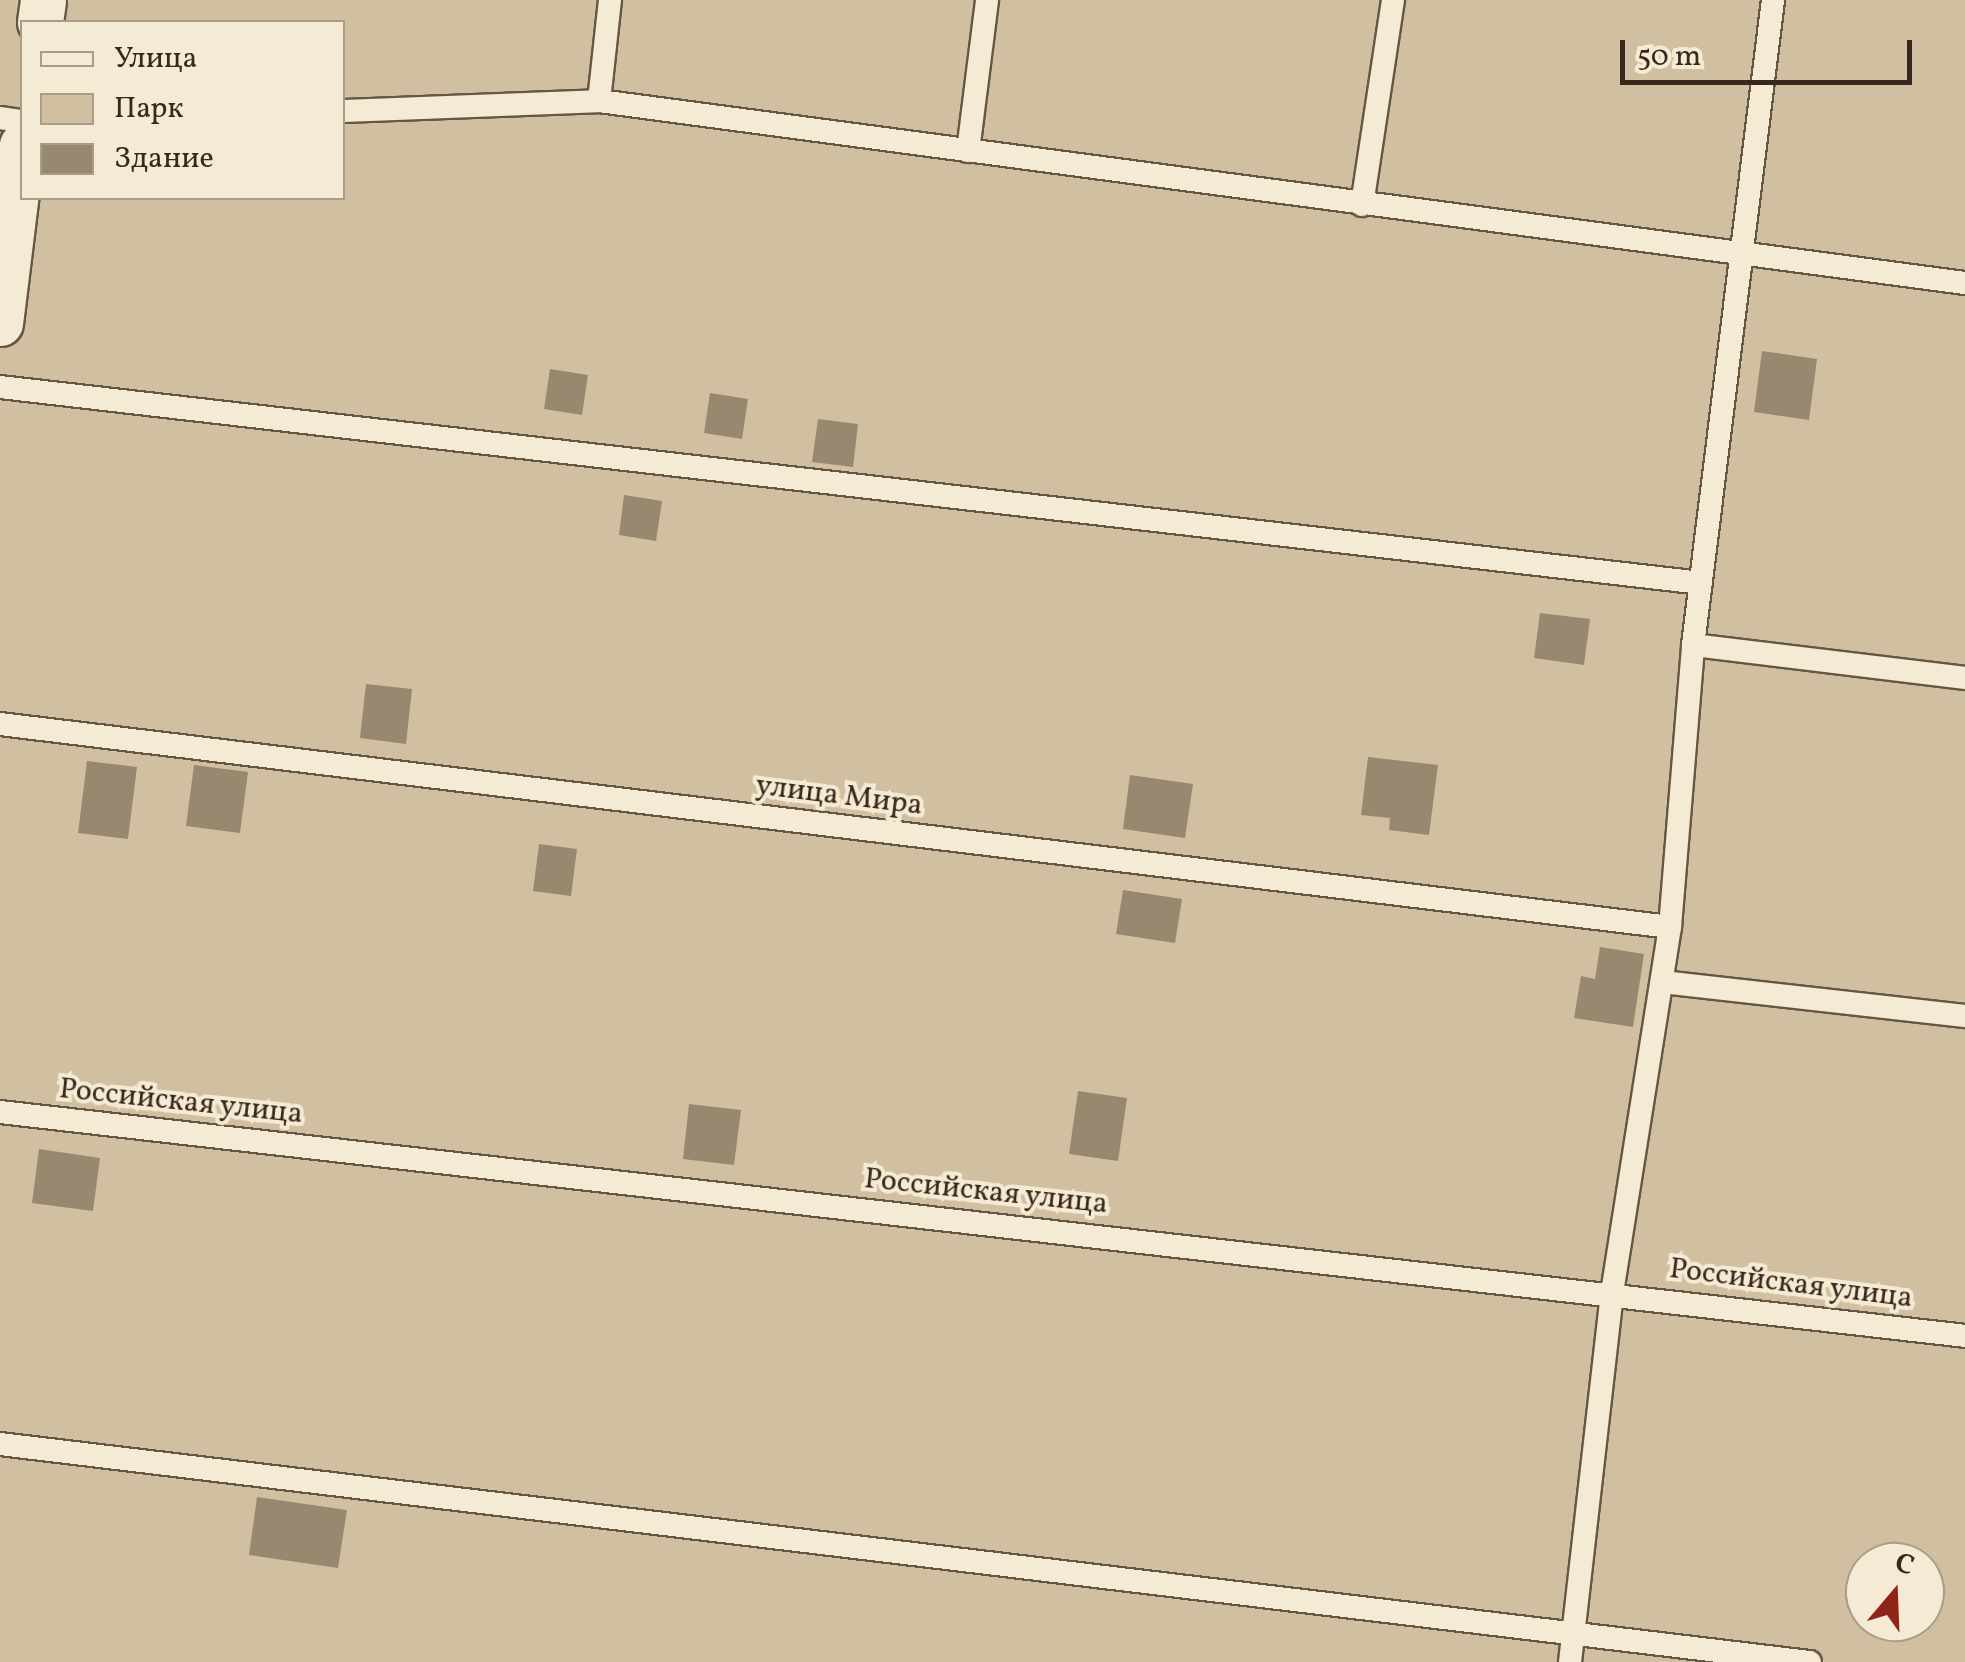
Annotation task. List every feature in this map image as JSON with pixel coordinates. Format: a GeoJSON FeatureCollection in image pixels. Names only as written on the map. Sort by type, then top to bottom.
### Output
{"type":"FeatureCollection","features":[{"type":"Feature","properties":{"kind":"street"},"geometry":{"type":"LineString","coordinates":[[0,323],[20,160]]}},
{"type":"Feature","properties":{"kind":"lane"},"geometry":{"type":"LineString","coordinates":[[599,102],[610,0]]}},
{"type":"Feature","properties":{"kind":"lane"},"geometry":{"type":"LineString","coordinates":[[968,151],[986,0]]}},
{"type":"Feature","properties":{"kind":"lane"},"geometry":{"type":"LineString","coordinates":[[1362,205],[1393,0]]}},
{"type":"Feature","properties":{"kind":"lane"},"geometry":{"type":"LineString","coordinates":[[1570,1662],[1612,1293],[1670,927],[1693,645],[1773,0]]}},
{"type":"Feature","properties":{"kind":"lane"},"geometry":{"type":"LineString","coordinates":[[345,110],[599,102],[1965,283]]}},
{"type":"Feature","properties":{"kind":"lane"},"geometry":{"type":"LineString","coordinates":[[0,387],[1701,583]]}},
{"type":"Feature","properties":{"kind":"lane"},"geometry":{"type":"LineString","coordinates":[[1693,645],[1965,678]]}},
{"type":"Feature","properties":{"kind":"lane","name":"улица Мира"},"geometry":{"type":"LineString","coordinates":[[0,724],[1670,927]]}},
{"type":"Feature","properties":{"kind":"lane"},"geometry":{"type":"LineString","coordinates":[[1662,982],[1965,1016]]}},
{"type":"Feature","properties":{"kind":"lane","name":"Российская улица"},"geometry":{"type":"LineString","coordinates":[[0,1112],[1965,1336]]}},
{"type":"Feature","properties":{"kind":"lane"},"geometry":{"type":"LineString","coordinates":[[0,1444],[1810,1662]]}},
{"type":"Feature","properties":{"kind":"green space"},"geometry":{"type":"Polygon","coordinates":[[[0,0],[1965,0],[1965,1662],[0,1662],[0,0]]]}},
{"type":"Feature","properties":{"kind":"building"},"geometry":{"type":"Polygon","coordinates":[[[1762,351],[1817,359],[1809,420],[1754,412],[1762,351]]]}},
{"type":"Feature","properties":{"kind":"building"},"geometry":{"type":"Polygon","coordinates":[[[550,369],[588,375],[582,415],[544,409],[550,369]]]}},
{"type":"Feature","properties":{"kind":"building"},"geometry":{"type":"Polygon","coordinates":[[[710,393],[748,399],[742,439],[704,433],[710,393]]]}},
{"type":"Feature","properties":{"kind":"building"},"geometry":{"type":"Polygon","coordinates":[[[818,419],[858,424],[853,467],[812,462],[818,419]]]}},
{"type":"Feature","properties":{"kind":"building"},"geometry":{"type":"Polygon","coordinates":[[[624,495],[662,501],[656,541],[619,535],[624,495]]]}},
{"type":"Feature","properties":{"kind":"building"},"geometry":{"type":"Polygon","coordinates":[[[1540,613],[1590,619],[1584,665],[1534,658],[1540,613]]]}},
{"type":"Feature","properties":{"kind":"building"},"geometry":{"type":"Polygon","coordinates":[[[366,684],[412,689],[406,744],[360,738],[366,684]]]}},
{"type":"Feature","properties":{"kind":"building"},"geometry":{"type":"Polygon","coordinates":[[[1368,757],[1438,765],[1429,835],[1389,830],[1390,818],[1361,815],[1368,757]]]}},
{"type":"Feature","properties":{"kind":"building"},"geometry":{"type":"Polygon","coordinates":[[[87,761],[137,767],[128,839],[78,833],[87,761]]]}},
{"type":"Feature","properties":{"kind":"building"},"geometry":{"type":"Polygon","coordinates":[[[194,765],[248,772],[240,833],[186,826],[194,765]]]}},
{"type":"Feature","properties":{"kind":"building"},"geometry":{"type":"Polygon","coordinates":[[[1130,775],[1193,784],[1185,838],[1123,829],[1130,775]]]}},
{"type":"Feature","properties":{"kind":"building"},"geometry":{"type":"Polygon","coordinates":[[[539,844],[577,849],[571,896],[533,891],[539,844]]]}},
{"type":"Feature","properties":{"kind":"building"},"geometry":{"type":"Polygon","coordinates":[[[1123,890],[1182,899],[1175,943],[1116,934],[1123,890]]]}},
{"type":"Feature","properties":{"kind":"building"},"geometry":{"type":"Polygon","coordinates":[[[1600,947],[1644,954],[1633,1027],[1574,1018],[1581,976],[1595,979],[1600,947]]]}},
{"type":"Feature","properties":{"kind":"building"},"geometry":{"type":"Polygon","coordinates":[[[1078,1091],[1127,1098],[1118,1161],[1069,1154],[1078,1091]]]}},
{"type":"Feature","properties":{"kind":"building"},"geometry":{"type":"Polygon","coordinates":[[[689,1104],[741,1110],[734,1165],[683,1159],[689,1104]]]}},
{"type":"Feature","properties":{"kind":"building"},"geometry":{"type":"Polygon","coordinates":[[[39,1149],[100,1158],[93,1211],[32,1203],[39,1149]]]}},
{"type":"Feature","properties":{"kind":"building"},"geometry":{"type":"Polygon","coordinates":[[[257,1497],[347,1510],[338,1568],[249,1555],[257,1497]]]}}]}
